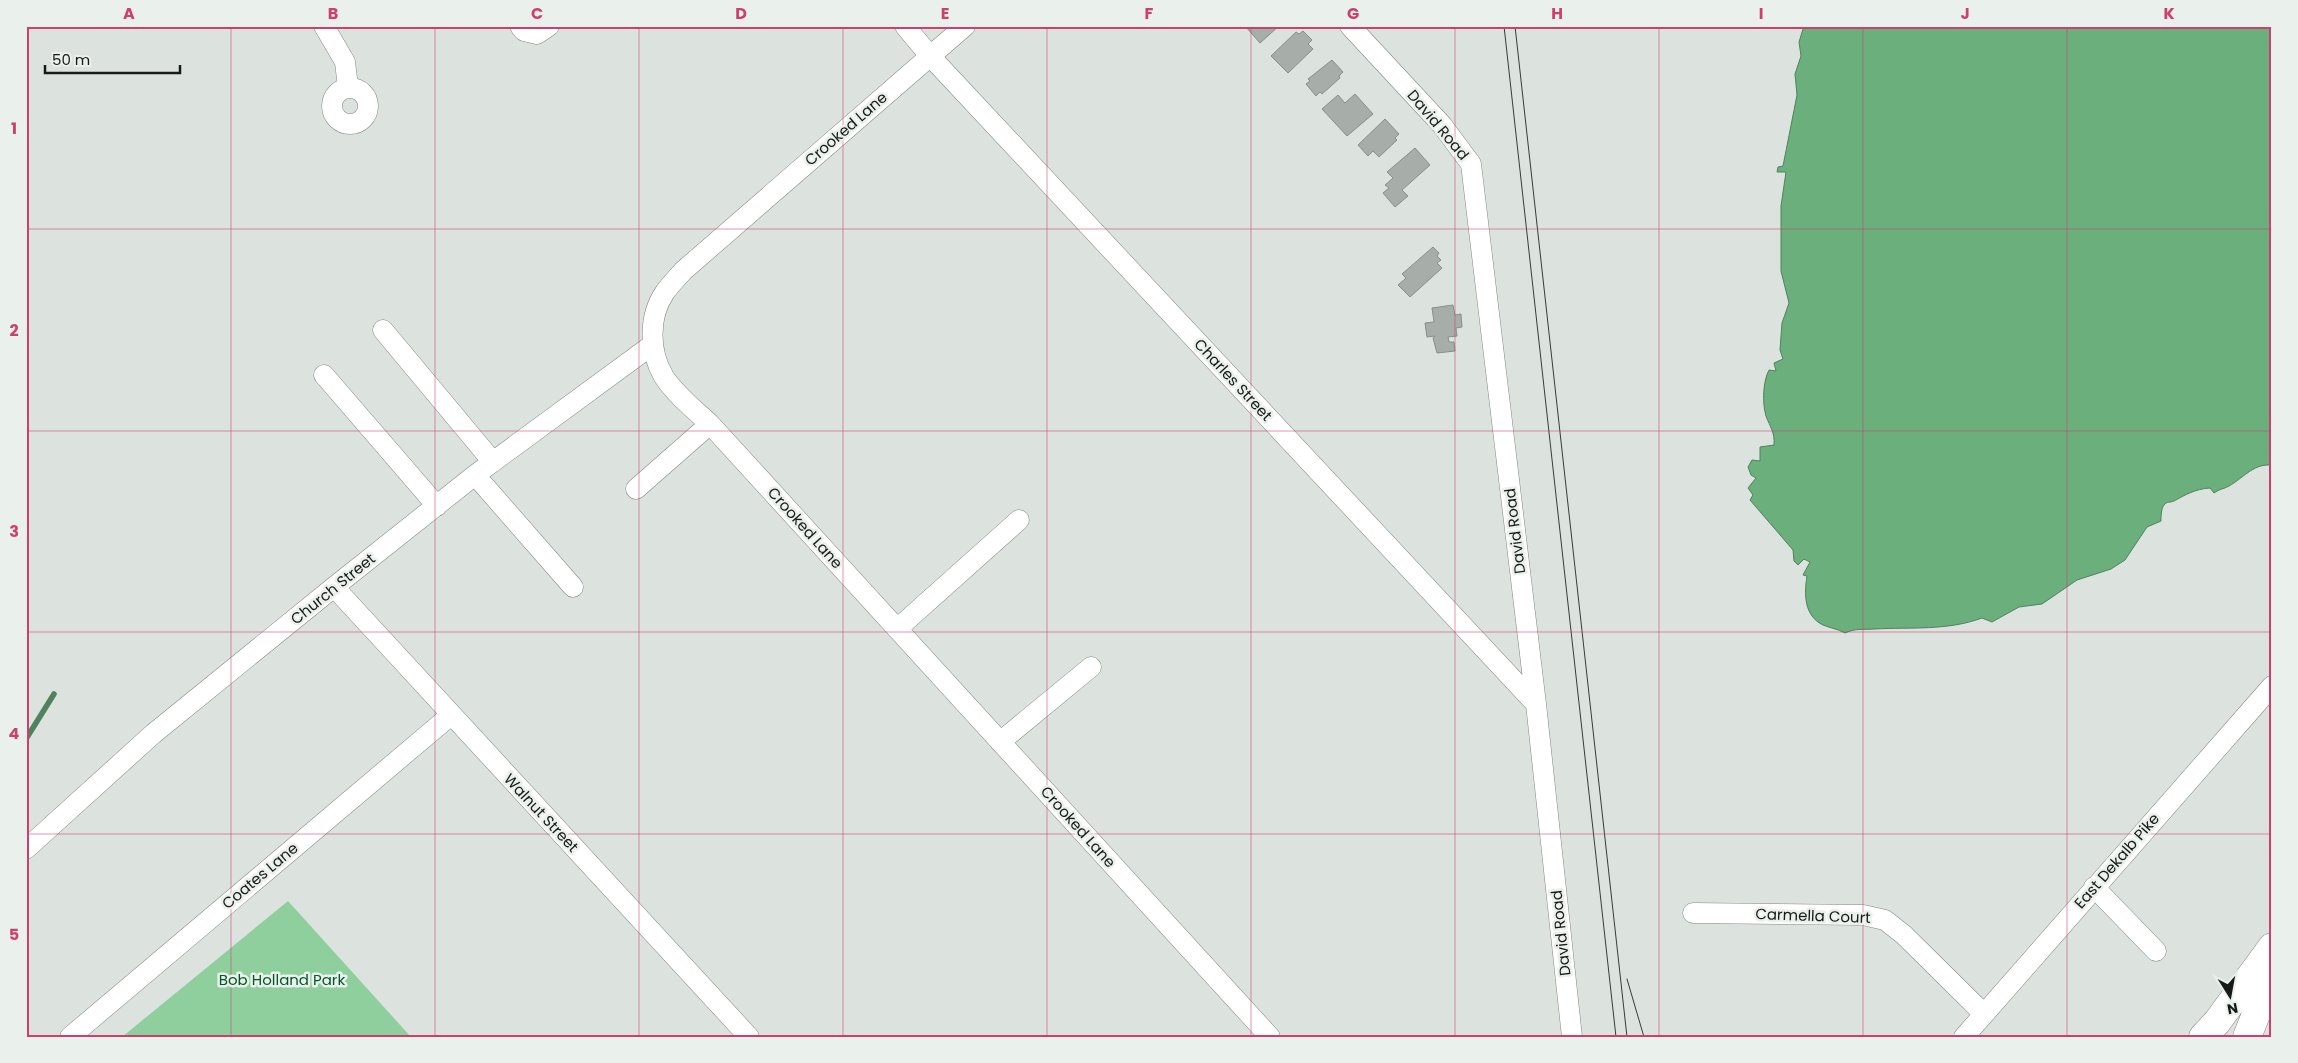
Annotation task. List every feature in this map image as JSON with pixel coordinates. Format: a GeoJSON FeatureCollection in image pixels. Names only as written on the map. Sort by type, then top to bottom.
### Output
{"type":"FeatureCollection","features":[{"type":"Feature","properties":{"kind":"highway"},"geometry":{"type":"LineString","coordinates":[[2203,1037],[2217,1022],[2272,947]]}},
{"type":"Feature","properties":{"kind":"highway"},"geometry":{"type":"LineString","coordinates":[[2247,1037],[2272,974]]}},
{"type":"Feature","properties":{"kind":"street"},"geometry":{"type":"LineString","coordinates":[[324,26],[345,62],[348,87]]}},
{"type":"Feature","properties":{"kind":"street"},"geometry":{"type":"LineString","coordinates":[[520,26],[524,31],[537,34],[550,26]]}},
{"type":"Feature","properties":{"kind":"street"},"geometry":{"type":"LineString","coordinates":[[905,26],[930,56]]}},
{"type":"Feature","properties":{"kind":"street","name":"Crooked Lane"},"geometry":{"type":"LineString","coordinates":[[965,26],[683,272],[665,292],[655,315],[652,345],[664,376],[688,404],[710,424],[1270,1037]]}},
{"type":"Feature","properties":{"kind":"street","name":"David Road"},"geometry":{"type":"LineString","coordinates":[[1350,26],[1442,125],[1471,164],[1536,704],[1572,1037]]}},
{"type":"Feature","properties":{"kind":"street","name":"Charles Street"},"geometry":{"type":"LineString","coordinates":[[930,56],[1536,704]]}},
{"type":"Feature","properties":{"kind":"street"},"geometry":{"type":"LineString","coordinates":[[383,330],[493,462]]}},
{"type":"Feature","properties":{"kind":"street","name":"Church Street"},"geometry":{"type":"LineString","coordinates":[[26,849],[153,734],[334,587],[474,476],[652,345]]}},
{"type":"Feature","properties":{"kind":"street"},"geometry":{"type":"LineString","coordinates":[[324,375],[437,506]]}},
{"type":"Feature","properties":{"kind":"street"},"geometry":{"type":"LineString","coordinates":[[636,489],[710,424]]}},
{"type":"Feature","properties":{"kind":"street"},"geometry":{"type":"LineString","coordinates":[[474,476],[573,587]]}},
{"type":"Feature","properties":{"kind":"street"},"geometry":{"type":"LineString","coordinates":[[897,629],[1019,520]]}},
{"type":"Feature","properties":{"kind":"street","name":"Walnut Street"},"geometry":{"type":"LineString","coordinates":[[334,587],[748,1037]]}},
{"type":"Feature","properties":{"kind":"street"},"geometry":{"type":"LineString","coordinates":[[1000,742],[1091,667]]}},
{"type":"Feature","properties":{"kind":"street","name":"East Dekalb Pike"},"geometry":{"type":"LineString","coordinates":[[1964,1037],[2272,686]]}},
{"type":"Feature","properties":{"kind":"street","name":"Coates Lane"},"geometry":{"type":"LineString","coordinates":[[70,1037],[451,715]]}},
{"type":"Feature","properties":{"kind":"street"},"geometry":{"type":"LineString","coordinates":[[2094,888],[2156,951]]}},
{"type":"Feature","properties":{"kind":"street","name":"Carmella Court"},"geometry":{"type":"LineString","coordinates":[[1693,913],[1864,915],[1885,920],[1939,968],[1984,1014]]}},
{"type":"Feature","properties":{"kind":"green space","name":"Bob Holland Park"},"geometry":{"type":"Polygon","coordinates":[[[288,901],[411,1037],[122,1037],[288,901]]]}},
{"type":"Feature","properties":{"kind":"shaded area"},"geometry":{"type":"Polygon","coordinates":[[[1804,26],[2272,26],[2270,465],[2253,469],[2229,486],[2214,493],[2210,488],[2200,490],[2166,503],[2162,509],[2161,521],[2147,527],[2125,560],[2111,569],[2077,580],[2042,604],[2019,607],[1992,622],[1982,618],[1942,627],[1852,630],[1845,633],[1817,621],[1812,616],[1807,604],[1807,576],[1803,575],[1810,562],[1804,559],[1798,565],[1794,561],[1793,550],[1750,500],[1753,495],[1748,488],[1756,478],[1751,475],[1748,467],[1752,460],[1760,461],[1760,447],[1774,445],[1773,433],[1765,411],[1764,386],[1769,370],[1776,371],[1774,363],[1783,359],[1780,350],[1782,323],[1789,303],[1781,271],[1781,206],[1786,172],[1777,172],[1778,167],[1783,166],[1797,95],[1795,74],[1801,56],[1799,42],[1804,26]]]}},
{"type":"Feature","properties":{"kind":"building"},"geometry":{"type":"Polygon","coordinates":[[[1245,26],[1279,26],[1260,43],[1245,26]]]}},
{"type":"Feature","properties":{"kind":"building"},"geometry":{"type":"Polygon","coordinates":[[[1303,31],[1312,40],[1308,44],[1313,49],[1288,73],[1271,56],[1296,32],[1299,34],[1303,31]]]}},
{"type":"Feature","properties":{"kind":"building"},"geometry":{"type":"Polygon","coordinates":[[[1332,60],[1343,72],[1339,76],[1340,78],[1322,94],[1320,92],[1316,96],[1306,84],[1310,81],[1308,79],[1332,60]]]}},
{"type":"Feature","properties":{"kind":"building"},"geometry":{"type":"Polygon","coordinates":[[[1355,94],[1373,114],[1347,136],[1322,109],[1338,95],[1345,103],[1355,94]]]}},
{"type":"Feature","properties":{"kind":"building"},"geometry":{"type":"Polygon","coordinates":[[[1385,119],[1399,134],[1395,138],[1397,140],[1379,157],[1373,151],[1368,156],[1358,145],[1385,119]]]}},
{"type":"Feature","properties":{"kind":"building"},"geometry":{"type":"Polygon","coordinates":[[[1415,148],[1430,165],[1402,190],[1408,196],[1395,207],[1383,193],[1389,188],[1385,185],[1393,178],[1387,172],[1415,148]]]}},
{"type":"Feature","properties":{"kind":"building"},"geometry":{"type":"Polygon","coordinates":[[[1433,247],[1439,253],[1437,256],[1441,260],[1437,263],[1442,268],[1410,297],[1398,285],[1406,278],[1402,274],[1433,247]]]}},
{"type":"Feature","properties":{"kind":"building"},"geometry":{"type":"Polygon","coordinates":[[[1453,305],[1455,315],[1461,314],[1462,327],[1456,328],[1457,336],[1448,337],[1449,342],[1454,342],[1455,351],[1437,353],[1433,338],[1435,336],[1427,337],[1425,323],[1434,322],[1432,308],[1453,305]]]}},
{"type":"Feature","properties":{"kind":"waterway"},"geometry":{"type":"LineString","coordinates":[[26,739],[54,694]]}},
{"type":"Feature","properties":{"kind":"tram line"},"geometry":{"type":"LineString","coordinates":[[1504,26],[1616,1037]]}},
{"type":"Feature","properties":{"kind":"tram line"},"geometry":{"type":"LineString","coordinates":[[1515,26],[1627,1037]]}},
{"type":"Feature","properties":{"kind":"tram line"},"geometry":{"type":"LineString","coordinates":[[1627,979],[1644,1037]]}}]}
